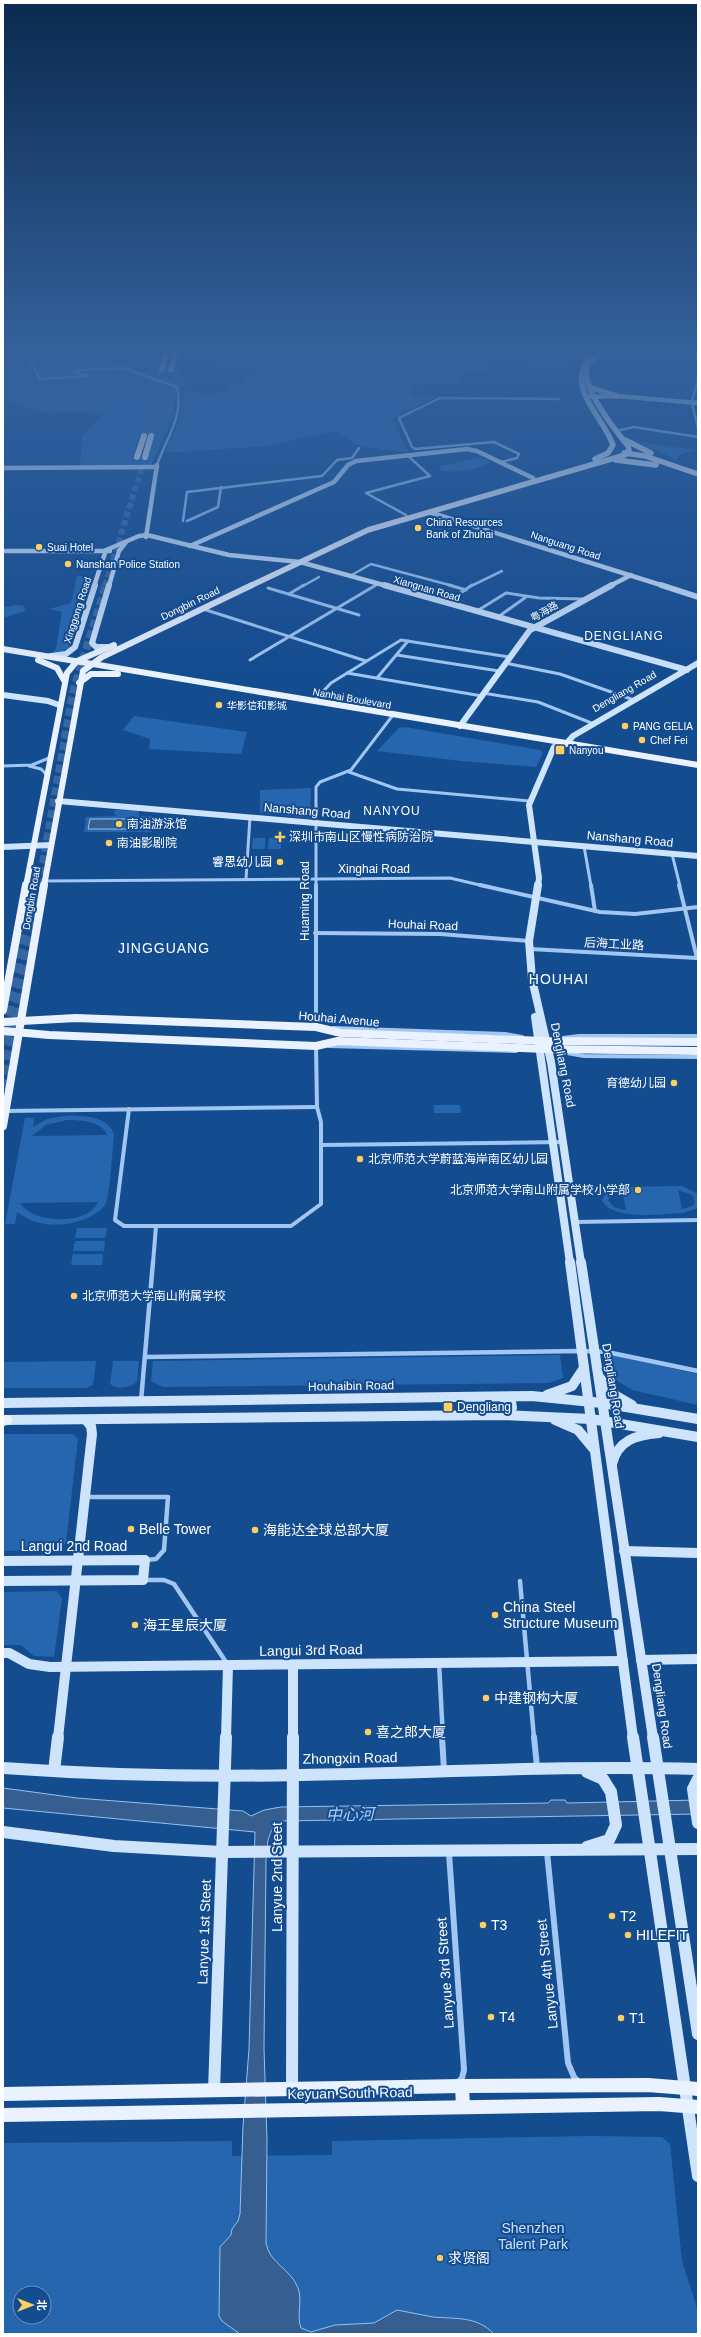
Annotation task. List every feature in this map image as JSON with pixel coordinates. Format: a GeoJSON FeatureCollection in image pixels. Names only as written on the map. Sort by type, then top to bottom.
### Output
{"type":"FeatureCollection","features":[{"type":"Feature","properties":{"kind":"main road","name":"Dongbin Road"},"geometry":{"type":"LineString","coordinates":[[4,1006],[6,983],[59,705],[71,666],[78,661],[357,530],[595,460],[600,457]]}},
{"type":"Feature","properties":{"kind":"main road"},"geometry":{"type":"LineString","coordinates":[[595,460],[608,457]]}},
{"type":"Feature","properties":{"kind":"main road","name":"Dongbin Road"},"geometry":{"type":"LineString","coordinates":[[3,1126],[79,684],[82,673],[86,668],[92,663],[120,649],[368,530],[615,457]]}},
{"type":"Feature","properties":{"kind":"main road"},"geometry":{"type":"LineString","coordinates":[[637,457],[698,478]]}},
{"type":"Feature","properties":{"kind":"main road"},"geometry":{"type":"LineString","coordinates":[[640,457],[698,474]]}},
{"type":"Feature","properties":{"kind":"main road"},"geometry":{"type":"LineString","coordinates":[[659,457],[683,469]]}},
{"type":"Feature","properties":{"kind":"main road"},"geometry":{"type":"LineString","coordinates":[[602,462],[630,461],[665,467]]}},
{"type":"Feature","properties":{"kind":"main road","name":"Nanhai Boulevard"},"geometry":{"type":"LineString","coordinates":[[3,649],[92,663],[118,671],[391,717],[554,747],[698,770]]}},
{"type":"Feature","properties":{"kind":"main road"},"geometry":{"type":"LineString","coordinates":[[118,671],[110,663],[109,659],[120,649]]}},
{"type":"Feature","properties":{"kind":"main road","name":"Nanhai Boulevard"},"geometry":{"type":"LineString","coordinates":[[3,654],[71,666],[118,671],[314,701],[391,717],[460,726],[698,765]]}},
{"type":"Feature","properties":{"kind":"main road"},"geometry":{"type":"LineString","coordinates":[[38,660],[57,668],[65,682]]}},
{"type":"Feature","properties":{"kind":"main road"},"geometry":{"type":"LineString","coordinates":[[79,684],[85,677],[92,674],[118,671]]}},
{"type":"Feature","properties":{"kind":"main road"},"geometry":{"type":"LineString","coordinates":[[24,1003],[32,1015],[47,1019]]}},
{"type":"Feature","properties":{"kind":"main road","name":"Houhai Avenue"},"geometry":{"type":"LineString","coordinates":[[3,1022],[76,1018],[316,1027],[341,1033],[544,1046],[698,1042]]}},
{"type":"Feature","properties":{"kind":"main road","name":"Houhai Avenue"},"geometry":{"type":"LineString","coordinates":[[3,1030],[38,1034],[316,1046],[338,1041],[698,1051]]}},
{"type":"Feature","properties":{"kind":"main road"},"geometry":{"type":"LineString","coordinates":[[16,1049],[25,1039],[38,1034]]}},
{"type":"Feature","properties":{"kind":"main road","name":"Keyuan South Road"},"geometry":{"type":"LineString","coordinates":[[3,2094],[457,2086],[588,2085],[691,2088]]}},
{"type":"Feature","properties":{"kind":"main road"},"geometry":{"type":"LineString","coordinates":[[457,2086],[463,2107]]}},
{"type":"Feature","properties":{"kind":"main road","name":"Keyuan South Road"},"geometry":{"type":"LineString","coordinates":[[3,2115],[660,2104],[693,2106]]}},
{"type":"Feature","properties":{"kind":"street"},"geometry":{"type":"LineString","coordinates":[[147,536],[157,467],[161,457]]}},
{"type":"Feature","properties":{"kind":"street"},"geometry":{"type":"LineString","coordinates":[[183,521],[186,492],[322,476],[326,474],[337,460],[353,457]]}},
{"type":"Feature","properties":{"kind":"street"},"geometry":{"type":"LineString","coordinates":[[190,546],[334,482],[339,478],[349,464],[394,457]]}},
{"type":"Feature","properties":{"kind":"street"},"geometry":{"type":"LineString","coordinates":[[406,515],[366,493],[430,476],[409,457]]}},
{"type":"Feature","properties":{"kind":"street"},"geometry":{"type":"LineString","coordinates":[[489,457],[502,462],[533,478]]}},
{"type":"Feature","properties":{"kind":"street"},"geometry":{"type":"LineString","coordinates":[[502,462],[517,457]]}},
{"type":"Feature","properties":{"kind":"street"},"geometry":{"type":"LineString","coordinates":[[3,469],[157,467]]}},
{"type":"Feature","properties":{"kind":"street"},"geometry":{"type":"LineString","coordinates":[[187,521],[218,507],[220,487]]}},
{"type":"Feature","properties":{"kind":"street","name":"Nanguang Road"},"geometry":{"type":"LineString","coordinates":[[429,512],[698,597]]}},
{"type":"Feature","properties":{"kind":"street"},"geometry":{"type":"LineString","coordinates":[[105,551],[139,536],[147,536]]}},
{"type":"Feature","properties":{"kind":"street"},"geometry":{"type":"LineString","coordinates":[[3,551],[119,551],[126,542],[147,536]]}},
{"type":"Feature","properties":{"kind":"street","name":"Xiangnan Road"},"geometry":{"type":"LineString","coordinates":[[147,536],[229,555],[300,562],[687,670]]}},
{"type":"Feature","properties":{"kind":"street","name":"Xinggong Road"},"geometry":{"type":"LineString","coordinates":[[49,656],[66,654],[75,648],[105,551]]}},
{"type":"Feature","properties":{"kind":"street","name":"Xinggong Road"},"geometry":{"type":"LineString","coordinates":[[109,647],[96,647],[92,643],[119,551]]}},
{"type":"Feature","properties":{"kind":"street"},"geometry":{"type":"LineString","coordinates":[[350,576],[371,564],[466,590]]}},
{"type":"Feature","properties":{"kind":"street"},"geometry":{"type":"LineString","coordinates":[[446,603],[466,590],[502,571]]}},
{"type":"Feature","properties":{"kind":"street","name":"粤海路"},"geometry":{"type":"LineString","coordinates":[[460,726],[527,632],[584,599],[631,575]]}},
{"type":"Feature","properties":{"kind":"street"},"geometry":{"type":"LineString","coordinates":[[289,594],[319,577]]}},
{"type":"Feature","properties":{"kind":"street"},"geometry":{"type":"LineString","coordinates":[[250,660],[378,584]]}},
{"type":"Feature","properties":{"kind":"street"},"geometry":{"type":"LineString","coordinates":[[268,588],[359,615]]}},
{"type":"Feature","properties":{"kind":"street"},"geometry":{"type":"LineString","coordinates":[[477,612],[506,593],[526,597],[584,599]]}},
{"type":"Feature","properties":{"kind":"street"},"geometry":{"type":"LineString","coordinates":[[498,617],[526,597]]}},
{"type":"Feature","properties":{"kind":"street"},"geometry":{"type":"LineString","coordinates":[[202,609],[366,661]]}},
{"type":"Feature","properties":{"kind":"street"},"geometry":{"type":"LineString","coordinates":[[314,701],[332,683],[401,640],[509,657]]}},
{"type":"Feature","properties":{"kind":"street"},"geometry":{"type":"LineString","coordinates":[[377,678],[408,641]]}},
{"type":"Feature","properties":{"kind":"street"},"geometry":{"type":"LineString","coordinates":[[397,655],[499,671]]}},
{"type":"Feature","properties":{"kind":"street"},"geometry":{"type":"LineString","coordinates":[[505,663],[560,674],[634,700]]}},
{"type":"Feature","properties":{"kind":"street","name":"Dengliang Road"},"geometry":{"type":"LineString","coordinates":[[566,744],[573,736],[698,663]]}},
{"type":"Feature","properties":{"kind":"street"},"geometry":{"type":"LineString","coordinates":[[347,673],[538,702],[594,724]]}},
{"type":"Feature","properties":{"kind":"street"},"geometry":{"type":"LineString","coordinates":[[38,700],[52,698],[62,693]]}},
{"type":"Feature","properties":{"kind":"street"},"geometry":{"type":"LineString","coordinates":[[3,695],[54,702],[59,705]]}},
{"type":"Feature","properties":{"kind":"street"},"geometry":{"type":"LineString","coordinates":[[391,717],[349,772],[397,789],[529,801]]}},
{"type":"Feature","properties":{"kind":"street"},"geometry":{"type":"LineString","coordinates":[[554,747],[529,801],[539,878],[529,941],[532,978],[544,1046],[552,1142],[585,1368],[639,1782],[649,1850],[691,2088],[698,2176]]}},
{"type":"Feature","properties":{"kind":"street"},"geometry":{"type":"LineString","coordinates":[[3,766],[27,765],[49,758]]}},
{"type":"Feature","properties":{"kind":"street"},"geometry":{"type":"LineString","coordinates":[[27,765],[40,769],[46,774]]}},
{"type":"Feature","properties":{"kind":"street","name":"Huaming Road"},"geometry":{"type":"LineString","coordinates":[[316,1027],[315,822],[317,784],[349,772]]}},
{"type":"Feature","properties":{"kind":"street","name":"Nanshang Road"},"geometry":{"type":"LineString","coordinates":[[58,801],[698,856]]}},
{"type":"Feature","properties":{"kind":"street"},"geometry":{"type":"LineString","coordinates":[[246,879],[250,817]]}},
{"type":"Feature","properties":{"kind":"street"},"geometry":{"type":"LineString","coordinates":[[584,846],[595,911]]}},
{"type":"Feature","properties":{"kind":"street"},"geometry":{"type":"LineString","coordinates":[[3,847],[50,847]]}},
{"type":"Feature","properties":{"kind":"street"},"geometry":{"type":"LineString","coordinates":[[3,851],[33,847]]}},
{"type":"Feature","properties":{"kind":"street"},"geometry":{"type":"LineString","coordinates":[[672,854],[683,907]]}},
{"type":"Feature","properties":{"kind":"street","name":"Xinghai Road"},"geometry":{"type":"LineString","coordinates":[[45,881],[450,878],[595,911],[634,914],[683,907],[698,907]]}},
{"type":"Feature","properties":{"kind":"street","name":"后海工业路"},"geometry":{"type":"LineString","coordinates":[[530,949],[697,958],[683,907]]}},
{"type":"Feature","properties":{"kind":"street","name":"Houhai Road"},"geometry":{"type":"LineString","coordinates":[[315,933],[440,934],[529,941]]}},
{"type":"Feature","properties":{"kind":"street"},"geometry":{"type":"LineString","coordinates":[[544,1046],[579,1036],[698,1036]]}},
{"type":"Feature","properties":{"kind":"street"},"geometry":{"type":"LineString","coordinates":[[129,1109],[115,1220],[124,1226],[291,1226],[321,1204],[321,1145],[320,1122],[317,1107],[316,1046]]}},
{"type":"Feature","properties":{"kind":"street"},"geometry":{"type":"LineString","coordinates":[[544,1046],[584,1056],[698,1057]]}},
{"type":"Feature","properties":{"kind":"street","name":"Dengliang Road"},"geometry":{"type":"LineString","coordinates":[[544,1046],[550,1062],[563,1142],[586,1303],[698,2034]]}},
{"type":"Feature","properties":{"kind":"street"},"geometry":{"type":"LineString","coordinates":[[6,1111],[317,1107]]}},
{"type":"Feature","properties":{"kind":"street"},"geometry":{"type":"LineString","coordinates":[[321,1145],[563,1142]]}},
{"type":"Feature","properties":{"kind":"street"},"geometry":{"type":"LineString","coordinates":[[574,1222],[698,1220]]}},
{"type":"Feature","properties":{"kind":"street"},"geometry":{"type":"LineString","coordinates":[[141,1401],[156,1226]]}},
{"type":"Feature","properties":{"kind":"street"},"geometry":{"type":"LineString","coordinates":[[575,1303],[586,1303]]}},
{"type":"Feature","properties":{"kind":"street"},"geometry":{"type":"LineString","coordinates":[[145,1357],[594,1351],[625,1355],[698,1371]]}},
{"type":"Feature","properties":{"kind":"street"},"geometry":{"type":"LineString","coordinates":[[532,1396],[553,1394],[572,1386],[585,1368]]}},
{"type":"Feature","properties":{"kind":"street"},"geometry":{"type":"LineString","coordinates":[[597,1375],[613,1394],[638,1408]]}},
{"type":"Feature","properties":{"kind":"street"},"geometry":{"type":"LineString","coordinates":[[499,1396],[507,1398],[512,1404],[509,1412],[502,1414]]}},
{"type":"Feature","properties":{"kind":"street","name":"Houhaibin Road"},"geometry":{"type":"LineString","coordinates":[[3,1403],[532,1396],[589,1401],[698,1419]]}},
{"type":"Feature","properties":{"kind":"street"},"geometry":{"type":"LineString","coordinates":[[4,1420],[502,1414],[591,1419],[698,1437]]}},
{"type":"Feature","properties":{"kind":"street"},"geometry":{"type":"LineString","coordinates":[[535,1416],[572,1426],[583,1435],[595,1450]]}},
{"type":"Feature","properties":{"kind":"street"},"geometry":{"type":"LineString","coordinates":[[54,1771],[92,1434],[91,1426],[86,1420]]}},
{"type":"Feature","properties":{"kind":"street"},"geometry":{"type":"LineString","coordinates":[[612,1468],[616,1451],[623,1441],[637,1435],[672,1432]]}},
{"type":"Feature","properties":{"kind":"street"},"geometry":{"type":"LineString","coordinates":[[85,1498],[168,1497],[164,1550],[156,1559],[145,1560],[143,1580]]}},
{"type":"Feature","properties":{"kind":"street"},"geometry":{"type":"LineString","coordinates":[[624,1552],[698,1553]]}},
{"type":"Feature","properties":{"kind":"street","name":"Langui 2nd Road"},"geometry":{"type":"LineString","coordinates":[[3,1561],[145,1560]]}},
{"type":"Feature","properties":{"kind":"street"},"geometry":{"type":"LineString","coordinates":[[3,1581],[164,1580],[174,1584],[228,1665]]}},
{"type":"Feature","properties":{"kind":"street"},"geometry":{"type":"LineString","coordinates":[[520,1581],[537,1769]]}},
{"type":"Feature","properties":{"kind":"street","name":"Langui 3rd Road"},"geometry":{"type":"LineString","coordinates":[[3,1653],[9,1653],[36,1666],[66,1667],[623,1661]]}},
{"type":"Feature","properties":{"kind":"street"},"geometry":{"type":"LineString","coordinates":[[641,1660],[698,1659]]}},
{"type":"Feature","properties":{"kind":"street"},"geometry":{"type":"LineString","coordinates":[[438,1663],[444,1772]]}},
{"type":"Feature","properties":{"kind":"street","name":"Lanyue 1st Steet"},"geometry":{"type":"LineString","coordinates":[[220,2091],[222,1847],[228,1665]]}},
{"type":"Feature","properties":{"kind":"street","name":"Lanyue 2nd Steet"},"geometry":{"type":"LineString","coordinates":[[288,2090],[288,1848],[293,1779],[293,1665]]}},
{"type":"Feature","properties":{"kind":"street","name":"Zhongxin Road"},"geometry":{"type":"LineString","coordinates":[[3,1768],[224,1779],[293,1779],[537,1769],[698,1769]]}},
{"type":"Feature","properties":{"kind":"street"},"geometry":{"type":"LineString","coordinates":[[557,1769],[585,1772],[603,1778],[611,1791],[616,1825],[615,1831],[610,1840],[594,1846],[564,1851]]}},
{"type":"Feature","properties":{"kind":"street"},"geometry":{"type":"LineString","coordinates":[[698,1779],[693,1789],[698,1823]]}},
{"type":"Feature","properties":{"kind":"street"},"geometry":{"type":"LineString","coordinates":[[3,1832],[114,1846],[222,1847],[235,1852],[288,1848],[449,1852],[698,1850]]}},
{"type":"Feature","properties":{"kind":"street","name":"Lanyue 4th Street"},"geometry":{"type":"LineString","coordinates":[[547,1851],[568,2063],[574,2077],[580,2083],[588,2085]]}},
{"type":"Feature","properties":{"kind":"street","name":"Lanyue 3rd Street"},"geometry":{"type":"LineString","coordinates":[[449,1852],[464,2070],[462,2078],[457,2086]]}},
{"type":"Feature","properties":{"kind":"green space"},"geometry":{"type":"Polygon","coordinates":[[[81,457],[155,457],[151,465],[80,465],[81,457]]]}},
{"type":"Feature","properties":{"kind":"green space"},"geometry":{"type":"Polygon","coordinates":[[[671,457],[678,457],[677,460],[671,457]]]}},
{"type":"Feature","properties":{"kind":"green space"},"geometry":{"type":"Polygon","coordinates":[[[475,458],[485,459],[490,462],[486,465],[473,469],[443,471],[438,469],[441,466],[475,458]]]}},
{"type":"Feature","properties":{"kind":"green space"},"geometry":{"type":"Polygon","coordinates":[[[77,576],[90,576],[69,648],[63,651],[54,652],[62,612],[49,609],[71,603],[77,576]]]}},
{"type":"Feature","properties":{"kind":"green space"},"geometry":{"type":"Polygon","coordinates":[[[17,605],[24,606],[25,611],[3,618],[3,607],[17,605]]]}},
{"type":"Feature","properties":{"kind":"green space"},"geometry":{"type":"Polygon","coordinates":[[[134,716],[247,732],[241,754],[149,749],[150,739],[123,730],[134,716]]]}},
{"type":"Feature","properties":{"kind":"green space"},"geometry":{"type":"Polygon","coordinates":[[[405,727],[540,750],[543,753],[536,767],[461,761],[377,751],[399,728],[405,727]]]}},
{"type":"Feature","properties":{"kind":"green space"},"geometry":{"type":"Polygon","coordinates":[[[311,788],[310,818],[260,813],[260,790],[311,788]]]}},
{"type":"Feature","properties":{"kind":"green space","name":"南油游泳馆"},"geometry":{"type":"Polygon","coordinates":[[[115,810],[139,811],[139,816],[154,816],[152,832],[84,832],[86,817],[117,816],[114,814],[115,810]]]}},
{"type":"Feature","properties":{"kind":"green space"},"geometry":{"type":"Polygon","coordinates":[[[281,837],[281,849],[268,849],[269,838],[281,837]]]}},
{"type":"Feature","properties":{"kind":"green space"},"geometry":{"type":"Polygon","coordinates":[[[253,838],[265,838],[265,849],[252,849],[253,838]]]}},
{"type":"Feature","properties":{"kind":"green space"},"geometry":{"type":"Polygon","coordinates":[[[434,1105],[460,1105],[461,1113],[434,1113],[434,1105]]]}},
{"type":"Feature","properties":{"kind":"green space"},"geometry":{"type":"Polygon","coordinates":[[[64,1116],[86,1116],[100,1120],[111,1128],[114,1135],[106,1203],[95,1214],[75,1222],[55,1225],[45,1224],[26,1218],[17,1212],[15,1224],[5,1224],[25,1118],[34,1118],[33,1127],[47,1119],[64,1116]],[[67,1120],[46,1125],[32,1136],[107,1135],[104,1130],[96,1124],[78,1120],[67,1120]],[[98,1202],[20,1203],[27,1210],[37,1215],[61,1219],[84,1215],[93,1210],[98,1202]]]}},
{"type":"Feature","properties":{"kind":"green space"},"geometry":{"type":"Polygon","coordinates":[[[682,1186],[698,1194],[698,1208],[683,1213],[651,1215],[626,1214],[607,1207],[602,1200],[607,1190],[616,1187],[682,1186]],[[622,1190],[612,1193],[608,1200],[614,1207],[625,1210],[626,1209],[622,1190]],[[678,1190],[682,1209],[692,1206],[695,1202],[692,1195],[678,1190]]]}},
{"type":"Feature","properties":{"kind":"green space"},"geometry":{"type":"Polygon","coordinates":[[[77,1228],[107,1228],[105,1238],[75,1238],[77,1228]]]}},
{"type":"Feature","properties":{"kind":"green space"},"geometry":{"type":"Polygon","coordinates":[[[75,1241],[105,1241],[104,1251],[73,1251],[75,1241]]]}},
{"type":"Feature","properties":{"kind":"green space"},"geometry":{"type":"Polygon","coordinates":[[[73,1254],[103,1254],[102,1265],[71,1265],[73,1254]]]}},
{"type":"Feature","properties":{"kind":"green space"},"geometry":{"type":"Polygon","coordinates":[[[560,1355],[563,1378],[549,1383],[163,1387],[151,1381],[153,1361],[560,1355]]]}},
{"type":"Feature","properties":{"kind":"green space"},"geometry":{"type":"Polygon","coordinates":[[[612,1355],[698,1374],[698,1405],[632,1390],[616,1380],[612,1355]]]}},
{"type":"Feature","properties":{"kind":"green space"},"geometry":{"type":"Polygon","coordinates":[[[96,1361],[93,1385],[86,1388],[3,1388],[3,1362],[96,1361]]]}},
{"type":"Feature","properties":{"kind":"green space"},"geometry":{"type":"Polygon","coordinates":[[[113,1361],[139,1361],[137,1382],[124,1388],[110,1384],[113,1361]]]}},
{"type":"Feature","properties":{"kind":"green space"},"geometry":{"type":"Polygon","coordinates":[[[3,1434],[73,1434],[78,1439],[66,1543],[56,1550],[3,1551],[3,1434]]]}},
{"type":"Feature","properties":{"kind":"green space"},"geometry":{"type":"Polygon","coordinates":[[[57,1591],[62,1598],[54,1657],[34,1656],[21,1645],[3,1645],[3,1592],[57,1591]]]}},
{"type":"Feature","properties":{"kind":"green space","name":"Shenzhen Talent Park"},"geometry":{"type":"Polygon","coordinates":[[[591,2136],[662,2137],[670,2144],[682,2261],[698,2311],[698,2334],[3,2334],[3,2143],[232,2141],[232,2156],[332,2155],[332,2141],[591,2136]]]}},
{"type":"Feature","properties":{"kind":"water"},"geometry":{"type":"Polygon","coordinates":[[[153,818],[152,829],[138,829],[139,819],[153,818]]]}},
{"type":"Feature","properties":{"kind":"water"},"geometry":{"type":"Polygon","coordinates":[[[90,819],[131,819],[130,829],[88,829],[90,819]]]}},
{"type":"Feature","properties":{"kind":"water","name":"中心河"},"geometry":{"type":"Polygon","coordinates":[[[3,1788],[77,1798],[243,1811],[251,1816],[264,1810],[281,1807],[548,1803],[551,1800],[565,1800],[567,1803],[698,1800],[698,1814],[281,1821],[276,1824],[270,1833],[267,1844],[266,1861],[264,2048],[267,2141],[266,2243],[271,2256],[295,2281],[298,2288],[300,2298],[299,2318],[301,2328],[311,2332],[335,2325],[374,2323],[397,2310],[433,2317],[473,2321],[481,2324],[494,2334],[240,2334],[222,2321],[219,2316],[220,2247],[231,2235],[232,2229],[238,2221],[240,2214],[243,2126],[249,2049],[255,1832],[3,1808],[3,1788]]]}},
{"type":"Feature","properties":{"kind":"tunnel"},"geometry":{"type":"LineString","coordinates":[[105,586],[145,457]]}},
{"type":"Feature","properties":{"kind":"tunnel"},"geometry":{"type":"LineString","coordinates":[[39,886],[73,692],[106,585]]}},
{"type":"Feature","properties":{"kind":"tunnel"},"geometry":{"type":"LineString","coordinates":[[3,1089],[39,885]]}},
{"type":"Feature","properties":{"kind":"tunnel"},"geometry":{"type":"LineString","coordinates":[[3,1044],[27,909]]}},
{"type":"Feature","properties":{"kind":"place","name":"China Resources Bank of Zhuhai"},"geometry":{"type":"Point","coordinates":[418,528]}},
{"type":"Feature","properties":{"kind":"place","name":"Suai Hotel"},"geometry":{"type":"Point","coordinates":[39,547]}},
{"type":"Feature","properties":{"kind":"place","name":"Nanshan Police Station"},"geometry":{"type":"Point","coordinates":[68,564]}},
{"type":"Feature","properties":{"kind":"place","name":"华影信和影城"},"geometry":{"type":"Point","coordinates":[219,705]}},
{"type":"Feature","properties":{"kind":"place","name":"PANG GELIA"},"geometry":{"type":"Point","coordinates":[625,726]}},
{"type":"Feature","properties":{"kind":"place","name":"Chef Fei"},"geometry":{"type":"Point","coordinates":[642,740]}},
{"type":"Feature","properties":{"kind":"place","name":"Nanyou"},"geometry":{"type":"Point","coordinates":[560,750]}},
{"type":"Feature","properties":{"kind":"place","name":"南油游泳馆"},"geometry":{"type":"Point","coordinates":[119,824]}},
{"type":"Feature","properties":{"kind":"place","name":"深圳市南山区慢性病防治院"},"geometry":{"type":"Point","coordinates":[280,837]}},
{"type":"Feature","properties":{"kind":"place","name":"南油影剧院"},"geometry":{"type":"Point","coordinates":[109,843]}},
{"type":"Feature","properties":{"kind":"place","name":"睿思幼儿园"},"geometry":{"type":"Point","coordinates":[280,862]}},
{"type":"Feature","properties":{"kind":"place","name":"育德幼儿园"},"geometry":{"type":"Point","coordinates":[674,1083]}},
{"type":"Feature","properties":{"kind":"place","name":"北京师范大学蔚蓝海岸南区幼儿园"},"geometry":{"type":"Point","coordinates":[360,1159]}},
{"type":"Feature","properties":{"kind":"place","name":"北京师范大学南山附属学校小学部"},"geometry":{"type":"Point","coordinates":[638,1190]}},
{"type":"Feature","properties":{"kind":"place","name":"北京师范大学南山附属学校"},"geometry":{"type":"Point","coordinates":[74,1296]}},
{"type":"Feature","properties":{"kind":"place","name":"Dengliang"},"geometry":{"type":"Point","coordinates":[448,1407]}},
{"type":"Feature","properties":{"kind":"place","name":"Belle Tower"},"geometry":{"type":"Point","coordinates":[131,1529]}},
{"type":"Feature","properties":{"kind":"place","name":"海能达全球总部大厦"},"geometry":{"type":"Point","coordinates":[255,1530]}},
{"type":"Feature","properties":{"kind":"place","name":"China Steel Structure Museum"},"geometry":{"type":"Point","coordinates":[495,1615]}},
{"type":"Feature","properties":{"kind":"place","name":"海王星辰大厦"},"geometry":{"type":"Point","coordinates":[135,1625]}},
{"type":"Feature","properties":{"kind":"place","name":"中建钢构大厦"},"geometry":{"type":"Point","coordinates":[486,1698]}},
{"type":"Feature","properties":{"kind":"place","name":"喜之郎大厦"},"geometry":{"type":"Point","coordinates":[368,1732]}},
{"type":"Feature","properties":{"kind":"place","name":"T2"},"geometry":{"type":"Point","coordinates":[612,1916]}},
{"type":"Feature","properties":{"kind":"place","name":"T3"},"geometry":{"type":"Point","coordinates":[483,1925]}},
{"type":"Feature","properties":{"kind":"place","name":"HILEFIT"},"geometry":{"type":"Point","coordinates":[628,1935]}},
{"type":"Feature","properties":{"kind":"place","name":"T4"},"geometry":{"type":"Point","coordinates":[491,2017]}},
{"type":"Feature","properties":{"kind":"place","name":"T1"},"geometry":{"type":"Point","coordinates":[621,2018]}},
{"type":"Feature","properties":{"kind":"place","name":"求贤阁"},"geometry":{"type":"Point","coordinates":[440,2258]}},
{"type":"Feature","properties":{"kind":"district","name":"DENGLIANG"},"geometry":{"type":"Point","coordinates":[624,636]}},
{"type":"Feature","properties":{"kind":"district","name":"NANYOU"},"geometry":{"type":"Point","coordinates":[392,811]}},
{"type":"Feature","properties":{"kind":"district","name":"JINGGUANG"},"geometry":{"type":"Point","coordinates":[164,948]}},
{"type":"Feature","properties":{"kind":"district","name":"HOUHAI"},"geometry":{"type":"Point","coordinates":[559,979]}}]}
